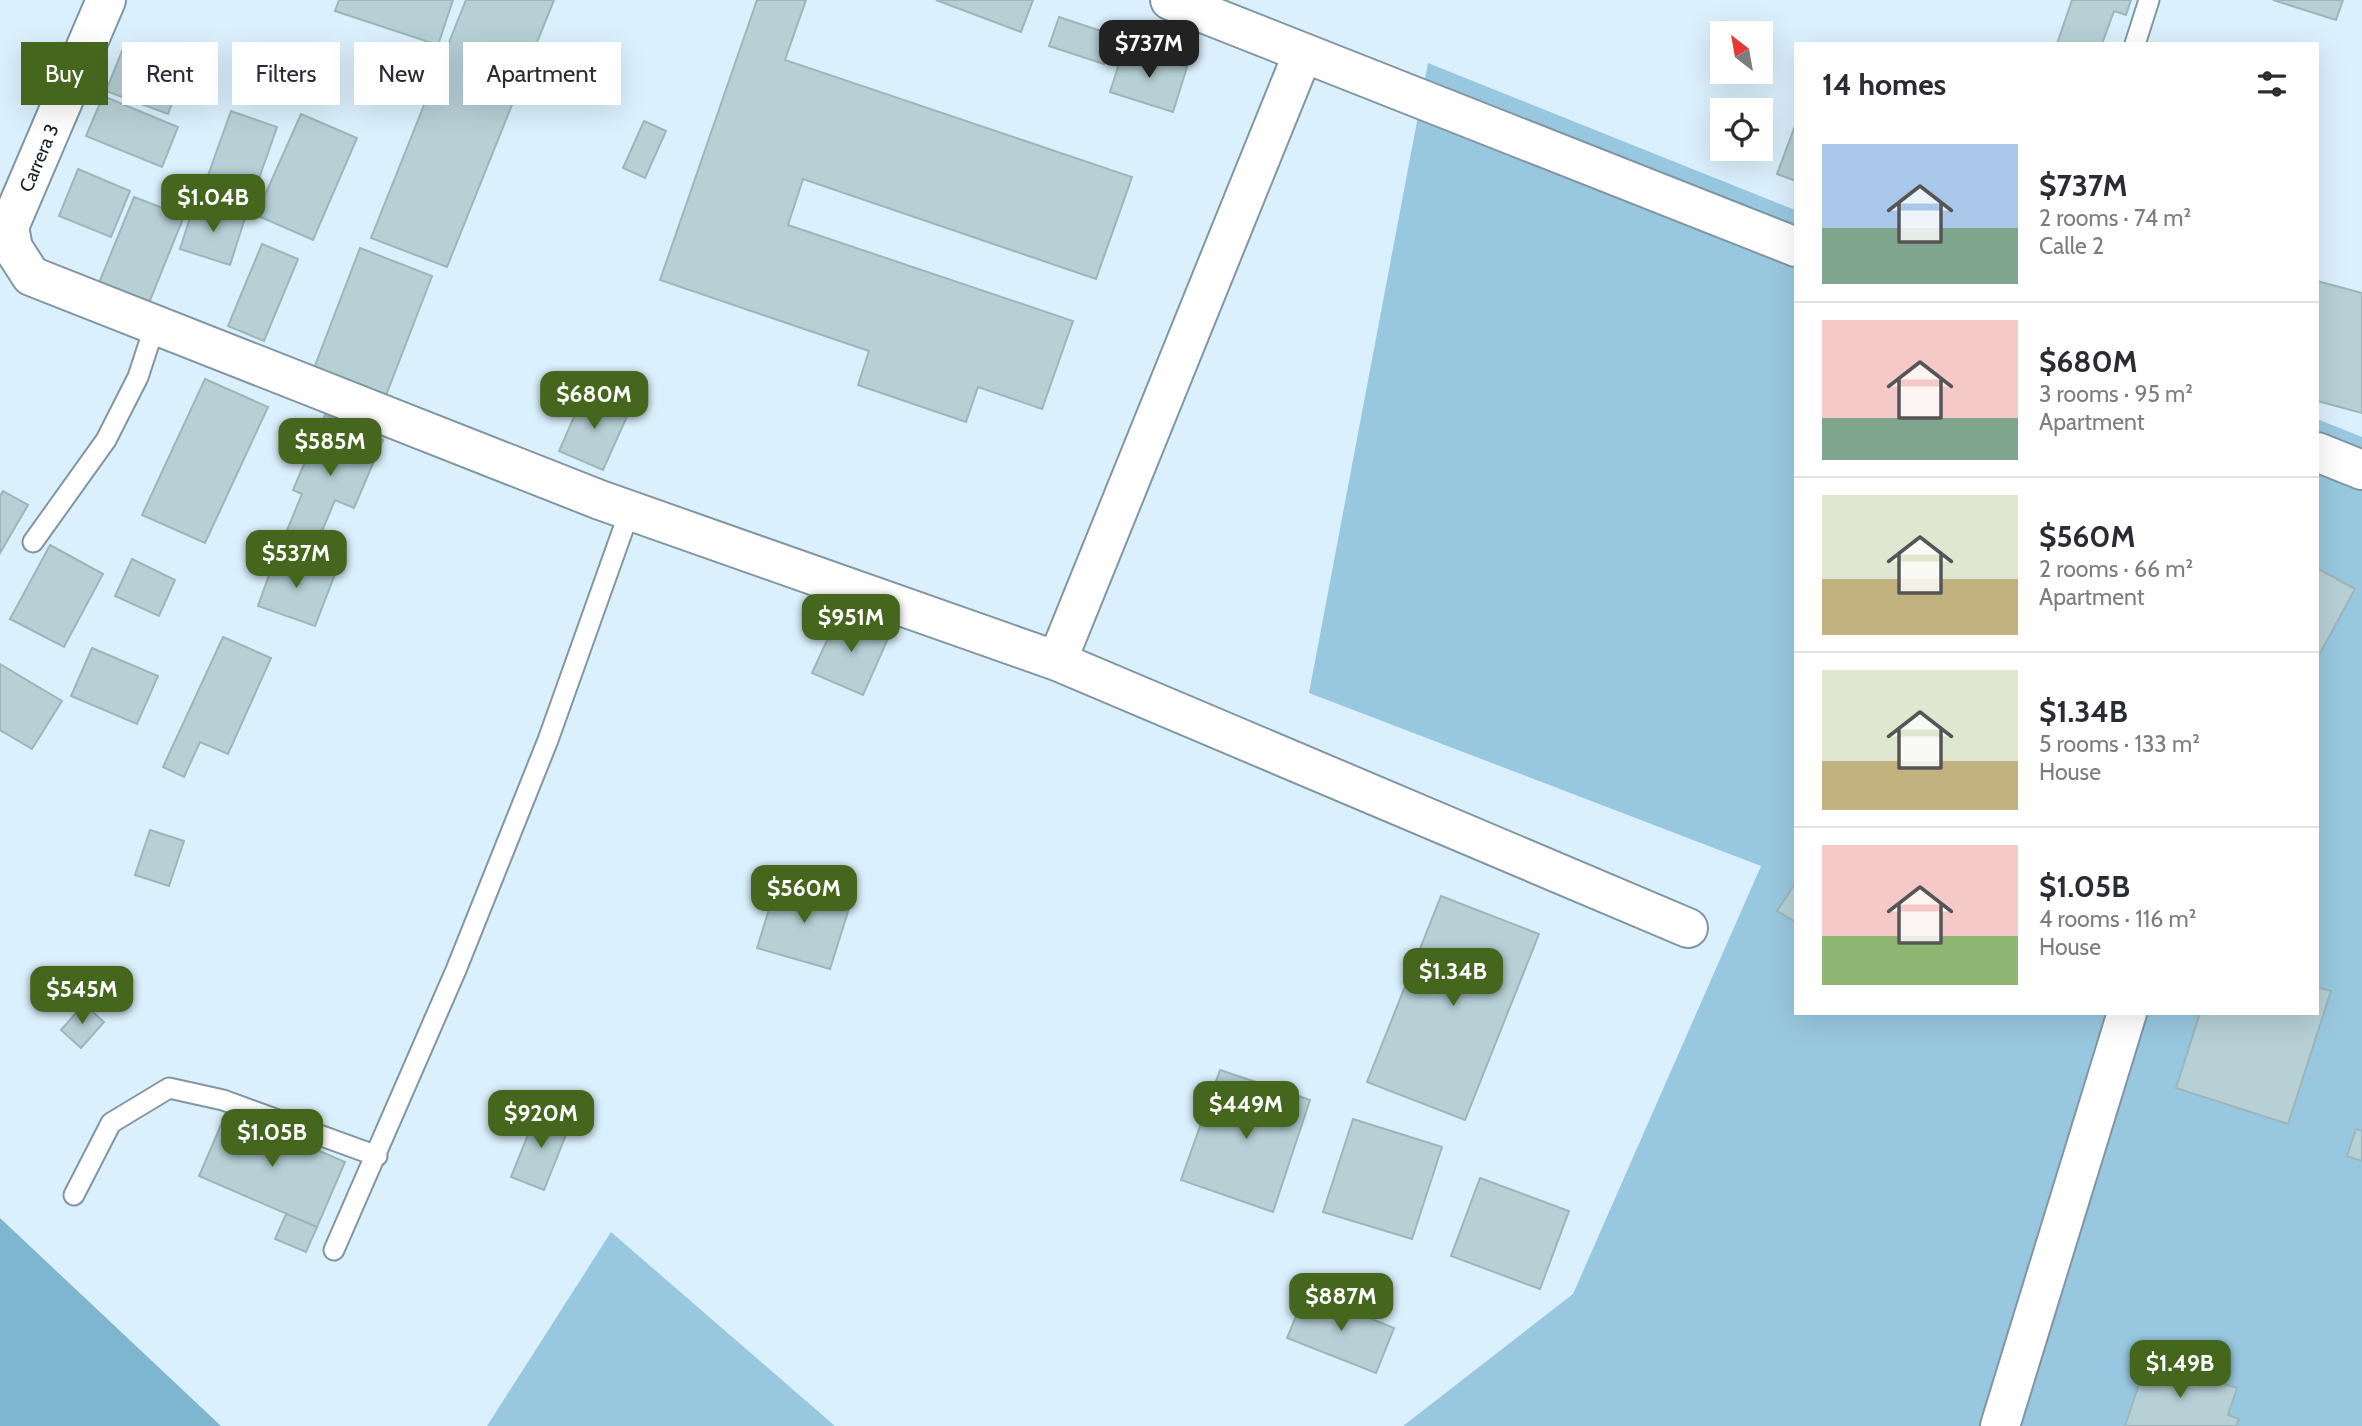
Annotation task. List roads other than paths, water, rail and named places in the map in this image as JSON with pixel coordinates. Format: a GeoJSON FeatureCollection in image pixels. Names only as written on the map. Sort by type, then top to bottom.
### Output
{"type":"FeatureCollection","features":[{"type":"Feature","properties":{"kind":"street","name":"Carrera 3"},"geometry":{"type":"LineString","coordinates":[[106,0],[9,227],[13,248],[31,276],[155,325]]}},
{"type":"Feature","properties":{"kind":"street"},"geometry":{"type":"LineString","coordinates":[[1170,0],[1794,246]]}},
{"type":"Feature","properties":{"kind":"street"},"geometry":{"type":"LineString","coordinates":[[1186,0],[1220,20]]}},
{"type":"Feature","properties":{"kind":"street"},"geometry":{"type":"LineString","coordinates":[[1057,661],[1303,53]]}},
{"type":"Feature","properties":{"kind":"street"},"geometry":{"type":"LineString","coordinates":[[155,325],[630,510],[1057,661],[1688,928]]}},
{"type":"Feature","properties":{"kind":"street"},"geometry":{"type":"LineString","coordinates":[[2319,453],[2362,470]]}},
{"type":"Feature","properties":{"kind":"street"},"geometry":{"type":"LineString","coordinates":[[2000,1426],[2126,1015]]}},
{"type":"Feature","properties":{"kind":"lane"},"geometry":{"type":"LineString","coordinates":[[2137,42],[2149,0]]}},
{"type":"Feature","properties":{"kind":"lane"},"geometry":{"type":"LineString","coordinates":[[33,542],[106,440],[138,377],[155,325]]}},
{"type":"Feature","properties":{"kind":"lane"},"geometry":{"type":"LineString","coordinates":[[334,1250],[456,970],[548,740],[630,510]]}},
{"type":"Feature","properties":{"kind":"lane"},"geometry":{"type":"LineString","coordinates":[[74,1195],[111,1123],[169,1088],[223,1100],[377,1156]]}}]}
